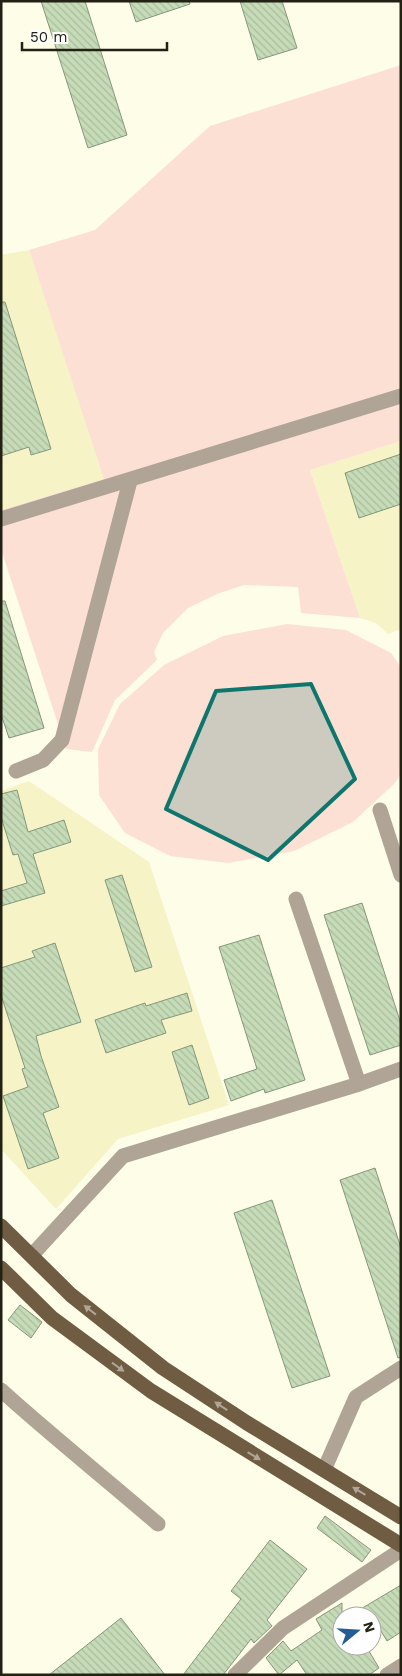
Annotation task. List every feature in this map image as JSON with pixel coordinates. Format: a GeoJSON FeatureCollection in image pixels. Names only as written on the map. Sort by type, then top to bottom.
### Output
{"type":"FeatureCollection","features":[{"type":"Feature","properties":{"kind":"main road"},"geometry":{"type":"LineString","coordinates":[[1,1226],[71,1295],[163,1368],[247,1423],[401,1517]]}},
{"type":"Feature","properties":{"kind":"main road"},"geometry":{"type":"LineString","coordinates":[[1,1268],[52,1318],[151,1392],[401,1545]]}},
{"type":"Feature","properties":{"kind":"street"},"geometry":{"type":"LineString","coordinates":[[1,519],[130,481],[401,396]]}},
{"type":"Feature","properties":{"kind":"street"},"geometry":{"type":"LineString","coordinates":[[16,770],[43,760],[62,740],[130,481]]}},
{"type":"Feature","properties":{"kind":"street"},"geometry":{"type":"LineString","coordinates":[[380,810],[401,875]]}},
{"type":"Feature","properties":{"kind":"street"},"geometry":{"type":"LineString","coordinates":[[296,899],[359,1084]]}},
{"type":"Feature","properties":{"kind":"street"},"geometry":{"type":"LineString","coordinates":[[32,1255],[123,1156],[359,1084],[401,1069]]}},
{"type":"Feature","properties":{"kind":"street"},"geometry":{"type":"LineString","coordinates":[[324,1470],[356,1397],[401,1368]]}},
{"type":"Feature","properties":{"kind":"street"},"geometry":{"type":"LineString","coordinates":[[1,1390],[158,1524]]}},
{"type":"Feature","properties":{"kind":"street"},"geometry":{"type":"LineString","coordinates":[[234,1675],[283,1628],[401,1550]]}},
{"type":"Feature","properties":{"kind":"street"},"geometry":{"type":"LineString","coordinates":[[387,1675],[401,1666]]}},
{"type":"Feature","properties":{"kind":"highlighted area"},"geometry":{"type":"Polygon","coordinates":[[[311,684],[355,779],[268,860],[166,809],[216,691],[311,684]]]}},
{"type":"Feature","properties":{"kind":"shaded area"},"geometry":{"type":"Polygon","coordinates":[[[401,65],[401,441],[310,470],[360,618],[301,613],[298,587],[244,585],[217,594],[188,608],[163,633],[154,652],[157,660],[115,700],[92,752],[66,749],[1,549],[1,510],[104,479],[29,250],[95,230],[210,126],[401,65]]]}},
{"type":"Feature","properties":{"kind":"shaded area"},"geometry":{"type":"Polygon","coordinates":[[[29,250],[105,479],[1,510],[1,255],[29,250]]]}},
{"type":"Feature","properties":{"kind":"shaded area"},"geometry":{"type":"Polygon","coordinates":[[[401,441],[401,629],[388,634],[376,623],[360,618],[310,470],[401,441]]]}},
{"type":"Feature","properties":{"kind":"shaded area"},"geometry":{"type":"Polygon","coordinates":[[[287,624],[346,630],[391,653],[401,667],[401,773],[396,782],[353,822],[294,851],[228,863],[170,856],[125,833],[99,795],[98,749],[120,704],[164,665],[223,636],[287,624]]]}},
{"type":"Feature","properties":{"kind":"shaded area"},"geometry":{"type":"Polygon","coordinates":[[[29,781],[149,862],[229,1105],[118,1139],[56,1209],[1,1149],[1,791],[29,781]]]}},
{"type":"Feature","properties":{"kind":"building"},"geometry":{"type":"Polygon","coordinates":[[[41,1],[85,1],[127,135],[88,148],[41,1]]]}},
{"type":"Feature","properties":{"kind":"building"},"geometry":{"type":"Polygon","coordinates":[[[129,1],[189,1],[190,4],[136,22],[129,1]]]}},
{"type":"Feature","properties":{"kind":"building"},"geometry":{"type":"Polygon","coordinates":[[[240,1],[282,1],[297,48],[258,60],[240,1]]]}},
{"type":"Feature","properties":{"kind":"building"},"geometry":{"type":"Polygon","coordinates":[[[1,302],[5,302],[51,449],[31,455],[29,447],[1,456],[1,302]]]}},
{"type":"Feature","properties":{"kind":"building"},"geometry":{"type":"Polygon","coordinates":[[[401,454],[401,504],[359,518],[345,473],[401,454]]]}},
{"type":"Feature","properties":{"kind":"building"},"geometry":{"type":"Polygon","coordinates":[[[1,601],[5,601],[44,728],[9,738],[1,714],[1,601]]]}},
{"type":"Feature","properties":{"kind":"building"},"geometry":{"type":"Polygon","coordinates":[[[17,790],[28,832],[64,820],[71,842],[33,854],[45,893],[1,906],[1,891],[27,883],[18,854],[13,855],[1,817],[1,794],[17,790]]]}},
{"type":"Feature","properties":{"kind":"building"},"geometry":{"type":"Polygon","coordinates":[[[122,875],[152,967],[135,972],[105,880],[122,875]]]}},
{"type":"Feature","properties":{"kind":"building"},"geometry":{"type":"Polygon","coordinates":[[[362,903],[401,1024],[401,1045],[370,1055],[324,915],[362,903]]]}},
{"type":"Feature","properties":{"kind":"building"},"geometry":{"type":"Polygon","coordinates":[[[259,935],[305,1080],[265,1093],[264,1089],[231,1101],[224,1080],[257,1069],[219,947],[259,935]]]}},
{"type":"Feature","properties":{"kind":"building"},"geometry":{"type":"Polygon","coordinates":[[[55,943],[81,1022],[36,1036],[59,1107],[43,1113],[59,1158],[28,1169],[3,1096],[28,1087],[22,1069],[25,1068],[1,995],[1,968],[35,957],[32,951],[55,943]]]}},
{"type":"Feature","properties":{"kind":"building"},"geometry":{"type":"Polygon","coordinates":[[[187,993],[192,1011],[161,1020],[166,1033],[106,1053],[95,1020],[145,1003],[146,1006],[187,993]]]}},
{"type":"Feature","properties":{"kind":"building"},"geometry":{"type":"Polygon","coordinates":[[[192,1045],[209,1098],[189,1105],[172,1052],[192,1045]]]}},
{"type":"Feature","properties":{"kind":"building"},"geometry":{"type":"Polygon","coordinates":[[[375,1168],[401,1248],[401,1357],[398,1358],[340,1180],[375,1168]]]}},
{"type":"Feature","properties":{"kind":"building"},"geometry":{"type":"Polygon","coordinates":[[[272,1200],[330,1376],[292,1388],[234,1213],[272,1200]]]}},
{"type":"Feature","properties":{"kind":"building"},"geometry":{"type":"Polygon","coordinates":[[[20,1305],[42,1322],[31,1338],[8,1320],[20,1305]]]}},
{"type":"Feature","properties":{"kind":"building"},"geometry":{"type":"Polygon","coordinates":[[[325,1516],[371,1550],[362,1562],[317,1528],[325,1516]]]}},
{"type":"Feature","properties":{"kind":"building"},"geometry":{"type":"Polygon","coordinates":[[[270,1540],[307,1569],[267,1620],[272,1626],[254,1643],[251,1639],[223,1675],[183,1675],[241,1599],[231,1591],[270,1540]]]}},
{"type":"Feature","properties":{"kind":"building"},"geometry":{"type":"Polygon","coordinates":[[[401,1585],[401,1632],[387,1641],[382,1633],[382,1606],[366,1606],[401,1585]]]}},
{"type":"Feature","properties":{"kind":"building"},"geometry":{"type":"Polygon","coordinates":[[[332,1609],[332,1656],[372,1656],[379,1668],[369,1675],[307,1675],[297,1660],[279,1675],[266,1658],[283,1641],[291,1651],[322,1630],[316,1619],[332,1609]]]}},
{"type":"Feature","properties":{"kind":"building"},"geometry":{"type":"Polygon","coordinates":[[[121,1618],[165,1675],[49,1675],[121,1618]]]}}]}
